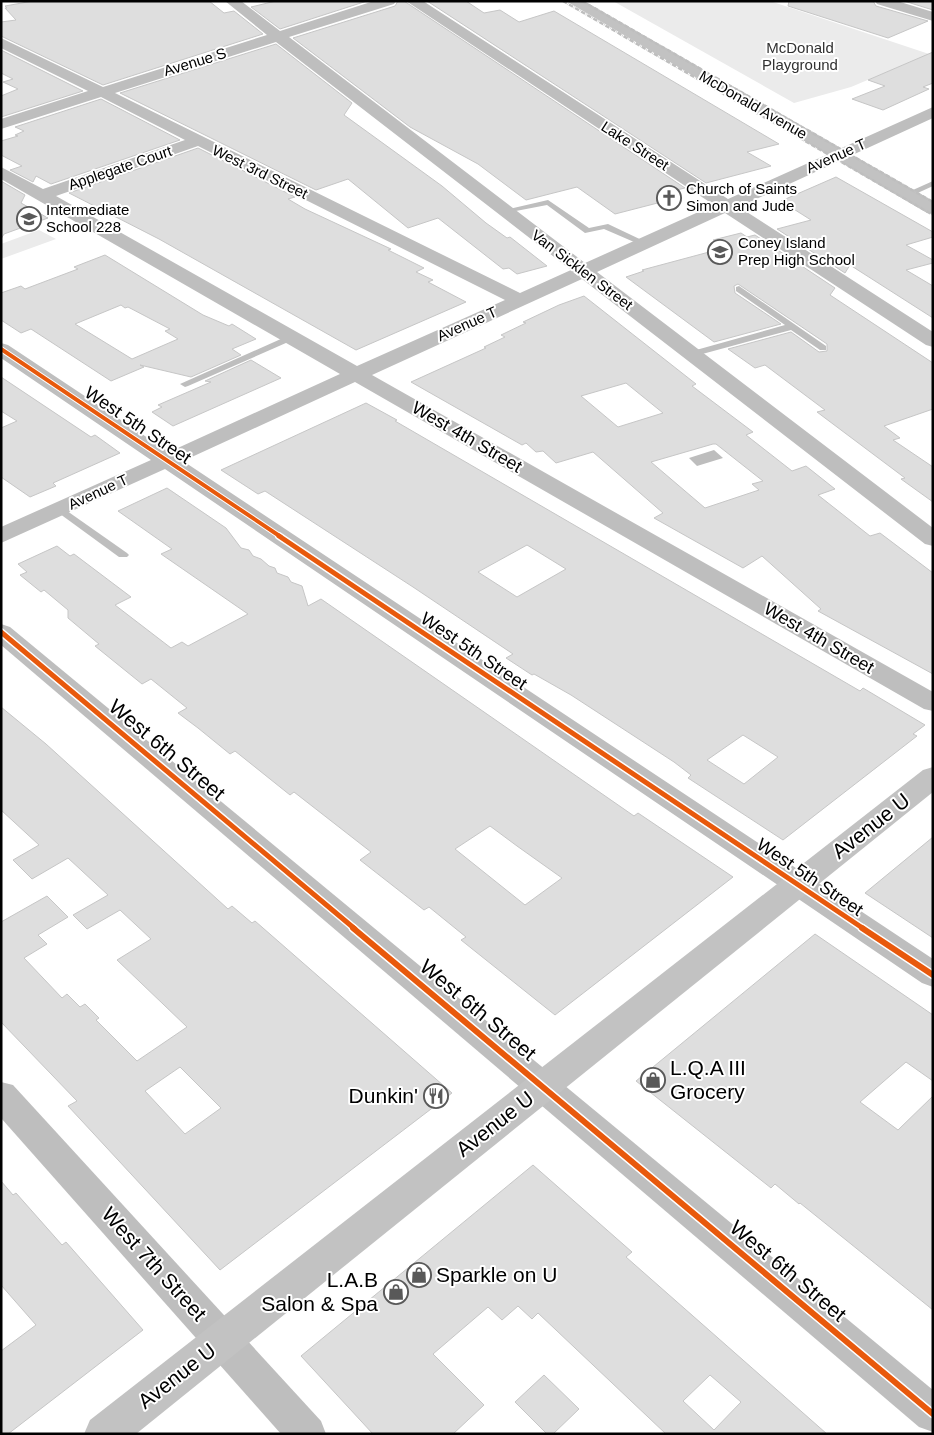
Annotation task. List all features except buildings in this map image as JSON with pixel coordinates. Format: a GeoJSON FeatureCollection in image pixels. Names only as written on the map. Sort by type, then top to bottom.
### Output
{"type":"FeatureCollection","features":[{"type":"Feature","properties":{"kind":"main road","name":"McDonald Avenue"},"geometry":{"type":"LineString","coordinates":[[573,1],[933,209]]}},
{"type":"Feature","properties":{"kind":"main road","name":"Avenue U"},"geometry":{"type":"LineString","coordinates":[[104,1434],[933,777]]}},
{"type":"Feature","properties":{"kind":"street","name":"Van Sicklen Street"},"geometry":{"type":"LineString","coordinates":[[232,1],[933,538]]}},
{"type":"Feature","properties":{"kind":"street","name":"Avenue S"},"geometry":{"type":"LineString","coordinates":[[1,124],[389,1]]}},
{"type":"Feature","properties":{"kind":"street","name":"Lake Street"},"geometry":{"type":"LineString","coordinates":[[413,1],[933,340]]}},
{"type":"Feature","properties":{"kind":"street"},"geometry":{"type":"LineString","coordinates":[[882,1],[933,17]]}},
{"type":"Feature","properties":{"kind":"street","name":"West 3rd Street"},"geometry":{"type":"LineString","coordinates":[[1,42],[520,300]]}},
{"type":"Feature","properties":{"kind":"street","name":"Avenue T"},"geometry":{"type":"LineString","coordinates":[[1,536],[933,112]]}},
{"type":"Feature","properties":{"kind":"street","name":"Applegate Court"},"geometry":{"type":"LineString","coordinates":[[42,195],[197,141]]}},
{"type":"Feature","properties":{"kind":"street","name":"West 4th Street"},"geometry":{"type":"LineString","coordinates":[[1,172],[933,703]]}},
{"type":"Feature","properties":{"kind":"street","name":"West 5th Street"},"geometry":{"type":"LineString","coordinates":[[1,349],[933,975]]}},
{"type":"Feature","properties":{"kind":"street","name":"West 6th Street"},"geometry":{"type":"LineString","coordinates":[[1,632],[933,1414]]}},
{"type":"Feature","properties":{"kind":"street","name":"West 7th Street"},"geometry":{"type":"LineString","coordinates":[[1,1095],[307,1434]]}},
{"type":"Feature","properties":{"kind":"lane"},"geometry":{"type":"LineString","coordinates":[[908,194],[933,183]]}},
{"type":"Feature","properties":{"kind":"lane"},"geometry":{"type":"LineString","coordinates":[[505,211],[548,202],[588,231],[606,226],[644,243]]}},
{"type":"Feature","properties":{"kind":"lane"},"geometry":{"type":"LineString","coordinates":[[739,289],[823,348]]}},
{"type":"Feature","properties":{"kind":"lane"},"geometry":{"type":"LineString","coordinates":[[692,354],[792,326]]}},
{"type":"Feature","properties":{"kind":"lane"},"geometry":{"type":"LineString","coordinates":[[185,384],[292,337]]}},
{"type":"Feature","properties":{"kind":"lane"},"geometry":{"type":"LineString","coordinates":[[60,509],[123,555]]}},
{"type":"Feature","properties":{"kind":"green space","name":"McDonald Playground"},"geometry":{"type":"Polygon","coordinates":[[[613,1],[770,1],[929,54],[851,87],[794,103],[613,1]]]}},
{"type":"Feature","properties":{"kind":"green space"},"geometry":{"type":"Polygon","coordinates":[[[39,230],[56,239],[1,259],[1,244],[39,230]]]}},
{"type":"Feature","properties":{"kind":"shaded area"},"geometry":{"type":"Polygon","coordinates":[[[714,450],[723,458],[697,466],[689,458],[714,450]]]}},
{"type":"Feature","properties":{"kind":"railway"},"geometry":{"type":"LineString","coordinates":[[563,1],[933,215]]}},
{"type":"Feature","properties":{"kind":"railway"},"geometry":{"type":"LineString","coordinates":[[582,1],[933,202]]}},
{"type":"Feature","properties":{"kind":"cycle path"},"geometry":{"type":"LineString","coordinates":[[1,349],[933,975]]}},
{"type":"Feature","properties":{"kind":"cycle path"},"geometry":{"type":"LineString","coordinates":[[1,632],[933,1414]]}},
{"type":"Feature","properties":{"kind":"place","name":"Church of Saints Simon and Jude"},"geometry":{"type":"Point","coordinates":[669,198]}},
{"type":"Feature","properties":{"kind":"place","name":"Intermediate School 228"},"geometry":{"type":"Point","coordinates":[29,219]}},
{"type":"Feature","properties":{"kind":"place","name":"Coney Island Prep High School"},"geometry":{"type":"Point","coordinates":[720,252]}},
{"type":"Feature","properties":{"kind":"place","name":"L.Q.A III Grocery"},"geometry":{"type":"Point","coordinates":[653,1080]}},
{"type":"Feature","properties":{"kind":"place","name":"Dunkin'"},"geometry":{"type":"Point","coordinates":[436,1096]}},
{"type":"Feature","properties":{"kind":"place","name":"Sparkle on U"},"geometry":{"type":"Point","coordinates":[419,1275]}},
{"type":"Feature","properties":{"kind":"place","name":"L.A.B Salon & Spa"},"geometry":{"type":"Point","coordinates":[396,1292]}}]}
